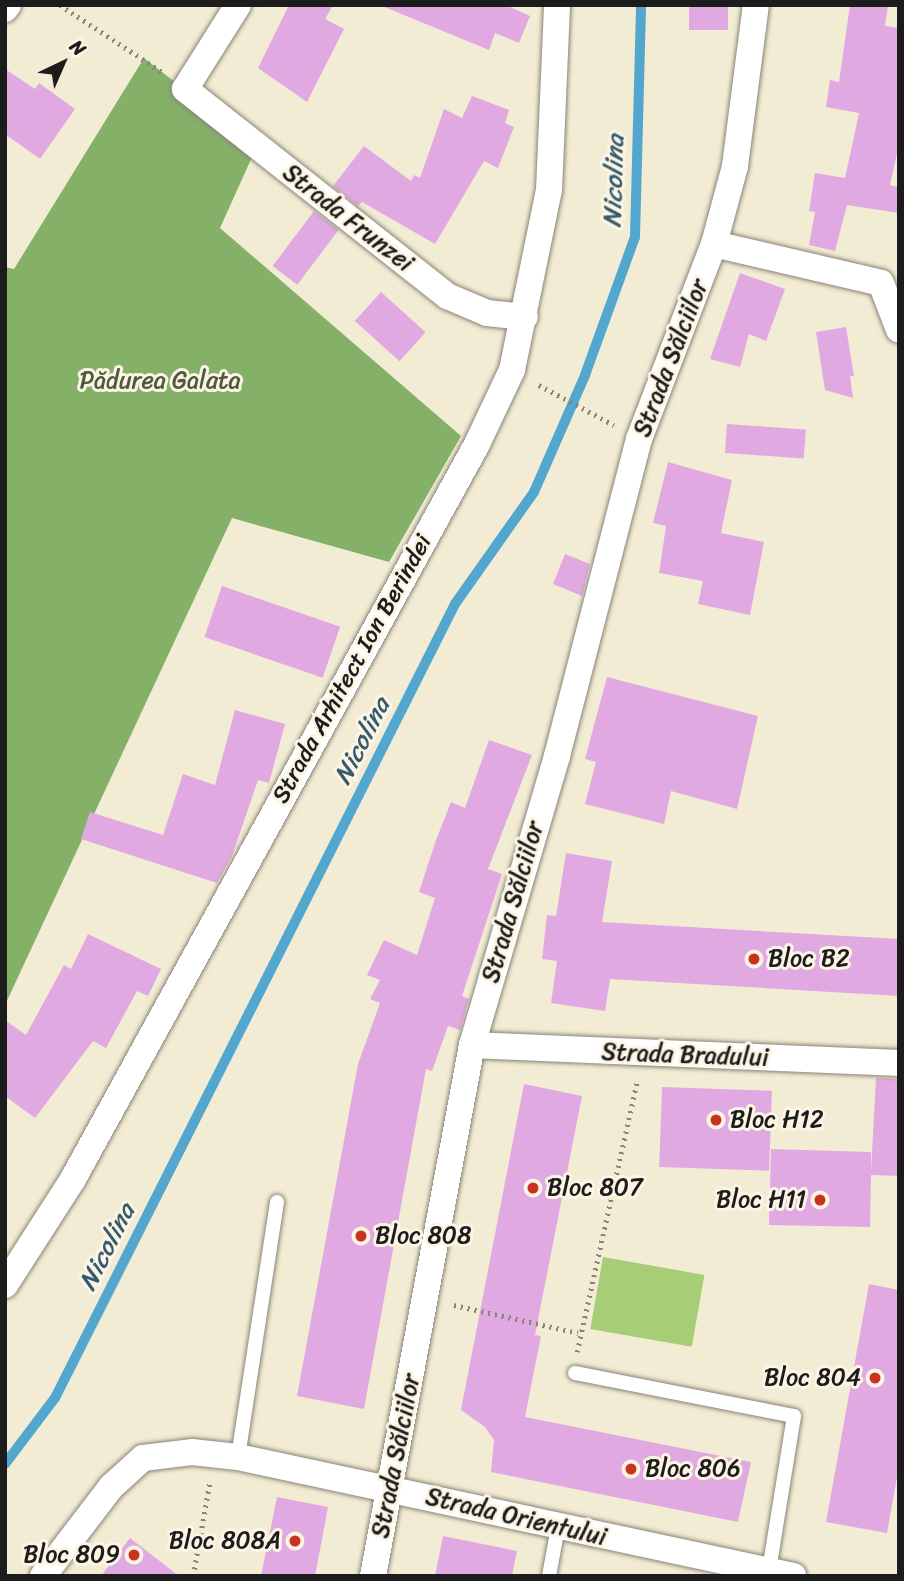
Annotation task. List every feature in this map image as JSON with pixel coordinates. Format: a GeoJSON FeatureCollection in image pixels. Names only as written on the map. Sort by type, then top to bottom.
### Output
{"type":"FeatureCollection","features":[{"type":"Feature","properties":{"kind":"street"},"geometry":{"type":"LineString","coordinates":[[185,89],[238,5]]}},
{"type":"Feature","properties":{"kind":"street","name":"Strada Arhitect Ion Berindei"},"geometry":{"type":"LineString","coordinates":[[5,1285],[73,1179],[477,444],[512,370],[549,190],[557,5]]}},
{"type":"Feature","properties":{"kind":"street","name":"Strada Sălciilor"},"geometry":{"type":"LineString","coordinates":[[373,1576],[472,1045],[557,756],[639,439],[714,244],[735,166],[756,5]]}},
{"type":"Feature","properties":{"kind":"street","name":"Strada Frunzei"},"geometry":{"type":"LineString","coordinates":[[185,89],[447,296],[487,313],[525,317]]}},
{"type":"Feature","properties":{"kind":"street"},"geometry":{"type":"LineString","coordinates":[[714,244],[881,283],[899,330]]}},
{"type":"Feature","properties":{"kind":"street","name":"Strada Bradului"},"geometry":{"type":"LineString","coordinates":[[472,1045],[899,1063]]}},
{"type":"Feature","properties":{"kind":"street","name":"Strada Orientului"},"geometry":{"type":"LineString","coordinates":[[43,1576],[111,1487],[143,1458],[227,1455],[781,1573]]}},
{"type":"Feature","properties":{"kind":"lane"},"geometry":{"type":"LineString","coordinates":[[227,1455],[277,1202]]}},
{"type":"Feature","properties":{"kind":"lane"},"geometry":{"type":"LineString","coordinates":[[575,1373],[794,1416],[781,1573]]}},
{"type":"Feature","properties":{"kind":"lane"},"geometry":{"type":"LineString","coordinates":[[549,1576],[558,1527]]}},
{"type":"Feature","properties":{"kind":"path"},"geometry":{"type":"LineString","coordinates":[[60,5],[185,89]]}},
{"type":"Feature","properties":{"kind":"path"},"geometry":{"type":"LineString","coordinates":[[512,370],[639,439]]}},
{"type":"Feature","properties":{"kind":"path"},"geometry":{"type":"LineString","coordinates":[[575,1373],[578,1333],[643,1052]]}},
{"type":"Feature","properties":{"kind":"path"},"geometry":{"type":"LineString","coordinates":[[426,1299],[578,1333]]}},
{"type":"Feature","properties":{"kind":"path"},"geometry":{"type":"LineString","coordinates":[[193,1576],[227,1455]]}},
{"type":"Feature","properties":{"kind":"green space","name":"Pădurea Galata"},"geometry":{"type":"Polygon","coordinates":[[[144,58],[257,146],[220,228],[461,436],[389,562],[232,518],[5,1005],[5,267],[14,269],[144,58]]]}},
{"type":"Feature","properties":{"kind":"green space"},"geometry":{"type":"Polygon","coordinates":[[[603,1257],[704,1275],[692,1347],[590,1329],[603,1257]]]}},
{"type":"Feature","properties":{"kind":"building"},"geometry":{"type":"Polygon","coordinates":[[[289,5],[333,5],[325,19],[344,29],[307,102],[258,68],[289,5]]]}},
{"type":"Feature","properties":{"kind":"building"},"geometry":{"type":"Polygon","coordinates":[[[506,5],[530,16],[519,43],[495,33],[489,50],[382,6],[506,5]]]}},
{"type":"Feature","properties":{"kind":"building"},"geometry":{"type":"Polygon","coordinates":[[[689,5],[728,5],[728,30],[689,30],[689,5]]]}},
{"type":"Feature","properties":{"kind":"building"},"geometry":{"type":"Polygon","coordinates":[[[850,5],[888,5],[885,26],[899,28],[899,144],[890,185],[899,187],[899,213],[847,205],[835,251],[809,245],[815,212],[809,211],[815,173],[845,178],[859,113],[826,107],[830,80],[839,82],[850,5]]]}},
{"type":"Feature","properties":{"kind":"building"},"geometry":{"type":"Polygon","coordinates":[[[5,69],[35,89],[39,83],[75,109],[40,159],[5,134],[5,69]]]}},
{"type":"Feature","properties":{"kind":"building"},"geometry":{"type":"Polygon","coordinates":[[[472,96],[509,110],[505,123],[514,127],[498,168],[484,161],[435,244],[362,202],[358,206],[333,186],[364,146],[411,181],[414,175],[420,178],[444,109],[462,118],[472,96]]]}},
{"type":"Feature","properties":{"kind":"building"},"geometry":{"type":"Polygon","coordinates":[[[314,211],[339,230],[297,285],[272,266],[314,211]]]}},
{"type":"Feature","properties":{"kind":"building"},"geometry":{"type":"Polygon","coordinates":[[[740,273],[785,289],[766,341],[749,334],[740,367],[710,359],[740,273]]]}},
{"type":"Feature","properties":{"kind":"building"},"geometry":{"type":"Polygon","coordinates":[[[381,292],[426,332],[399,361],[355,321],[381,292]]]}},
{"type":"Feature","properties":{"kind":"building"},"geometry":{"type":"Polygon","coordinates":[[[846,327],[854,376],[850,376],[853,398],[825,390],[816,332],[846,327]]]}},
{"type":"Feature","properties":{"kind":"building"},"geometry":{"type":"Polygon","coordinates":[[[727,424],[806,430],[804,458],[725,453],[727,424]]]}},
{"type":"Feature","properties":{"kind":"building"},"geometry":{"type":"Polygon","coordinates":[[[668,462],[732,480],[721,533],[764,542],[750,615],[698,604],[703,581],[659,573],[666,526],[653,523],[668,462]]]}},
{"type":"Feature","properties":{"kind":"building"},"geometry":{"type":"Polygon","coordinates":[[[565,554],[590,564],[582,596],[553,584],[565,554]]]}},
{"type":"Feature","properties":{"kind":"building"},"geometry":{"type":"Polygon","coordinates":[[[222,586],[340,627],[323,678],[204,637],[222,586]]]}},
{"type":"Feature","properties":{"kind":"building"},"geometry":{"type":"Polygon","coordinates":[[[607,677],[758,716],[737,809],[671,791],[664,824],[585,804],[596,762],[585,759],[607,677]]]}},
{"type":"Feature","properties":{"kind":"building"},"geometry":{"type":"Polygon","coordinates":[[[235,710],[285,724],[269,783],[258,780],[232,856],[217,883],[81,839],[90,812],[163,835],[183,774],[215,785],[235,710]]]}},
{"type":"Feature","properties":{"kind":"building"},"geometry":{"type":"Polygon","coordinates":[[[489,740],[532,755],[488,869],[502,874],[462,996],[469,999],[460,1030],[448,1026],[432,1071],[426,1069],[364,1409],[297,1396],[358,1064],[380,1003],[370,999],[380,980],[367,975],[384,940],[417,955],[435,898],[419,892],[436,840],[451,802],[465,808],[489,740]]]}},
{"type":"Feature","properties":{"kind":"building","name":"Bloc B2"},"geometry":{"type":"Polygon","coordinates":[[[566,853],[612,861],[602,922],[899,939],[899,996],[610,979],[605,1011],[551,1003],[557,961],[542,959],[547,915],[556,916],[566,853]]]}},
{"type":"Feature","properties":{"kind":"building"},"geometry":{"type":"Polygon","coordinates":[[[88,934],[161,969],[148,996],[137,991],[106,1048],[93,1041],[35,1118],[5,1096],[5,1020],[26,1035],[64,965],[71,969],[88,934]]]}},
{"type":"Feature","properties":{"kind":"building","name":"Bloc H11"},"geometry":{"type":"Polygon","coordinates":[[[876,1078],[899,1079],[899,1176],[871,1175],[870,1227],[769,1225],[771,1149],[871,1152],[871,1171],[876,1078]]]}},
{"type":"Feature","properties":{"kind":"building"},"geometry":{"type":"Polygon","coordinates":[[[524,1084],[582,1096],[535,1335],[541,1336],[525,1417],[751,1462],[738,1522],[491,1472],[494,1440],[485,1427],[461,1410],[524,1084]]]}},
{"type":"Feature","properties":{"kind":"building","name":"Bloc H12"},"geometry":{"type":"Polygon","coordinates":[[[662,1087],[772,1091],[769,1171],[659,1167],[662,1087]]]}},
{"type":"Feature","properties":{"kind":"building","name":"Bloc 804"},"geometry":{"type":"Polygon","coordinates":[[[869,1284],[899,1290],[899,1466],[887,1533],[826,1522],[869,1284]]]}},
{"type":"Feature","properties":{"kind":"building","name":"Bloc 808A"},"geometry":{"type":"Polygon","coordinates":[[[277,1497],[328,1507],[315,1576],[261,1576],[277,1497]]]}},
{"type":"Feature","properties":{"kind":"building"},"geometry":{"type":"Polygon","coordinates":[[[443,1536],[517,1551],[512,1576],[435,1576],[443,1536]]]}},
{"type":"Feature","properties":{"kind":"building","name":"Bloc 809"},"geometry":{"type":"Polygon","coordinates":[[[130,1538],[179,1576],[101,1576],[130,1538]]]}},
{"type":"Feature","properties":{"kind":"waterway","name":"Nicolina"},"geometry":{"type":"LineString","coordinates":[[5,1464],[55,1398],[455,604],[534,492],[585,375],[635,237],[641,5]]}},
{"type":"Feature","properties":{"kind":"place","name":"Bloc B2"},"geometry":{"type":"Point","coordinates":[754,959]}},
{"type":"Feature","properties":{"kind":"place","name":"Bloc H12"},"geometry":{"type":"Point","coordinates":[716,1120]}},
{"type":"Feature","properties":{"kind":"place","name":"Bloc 807"},"geometry":{"type":"Point","coordinates":[533,1188]}},
{"type":"Feature","properties":{"kind":"place","name":"Bloc H11"},"geometry":{"type":"Point","coordinates":[820,1200]}},
{"type":"Feature","properties":{"kind":"place","name":"Bloc 808"},"geometry":{"type":"Point","coordinates":[361,1236]}},
{"type":"Feature","properties":{"kind":"place","name":"Bloc 804"},"geometry":{"type":"Point","coordinates":[875,1378]}},
{"type":"Feature","properties":{"kind":"place","name":"Bloc 806"},"geometry":{"type":"Point","coordinates":[631,1469]}},
{"type":"Feature","properties":{"kind":"place","name":"Bloc 808A"},"geometry":{"type":"Point","coordinates":[295,1541]}},
{"type":"Feature","properties":{"kind":"place","name":"Bloc 809"},"geometry":{"type":"Point","coordinates":[134,1555]}}]}
